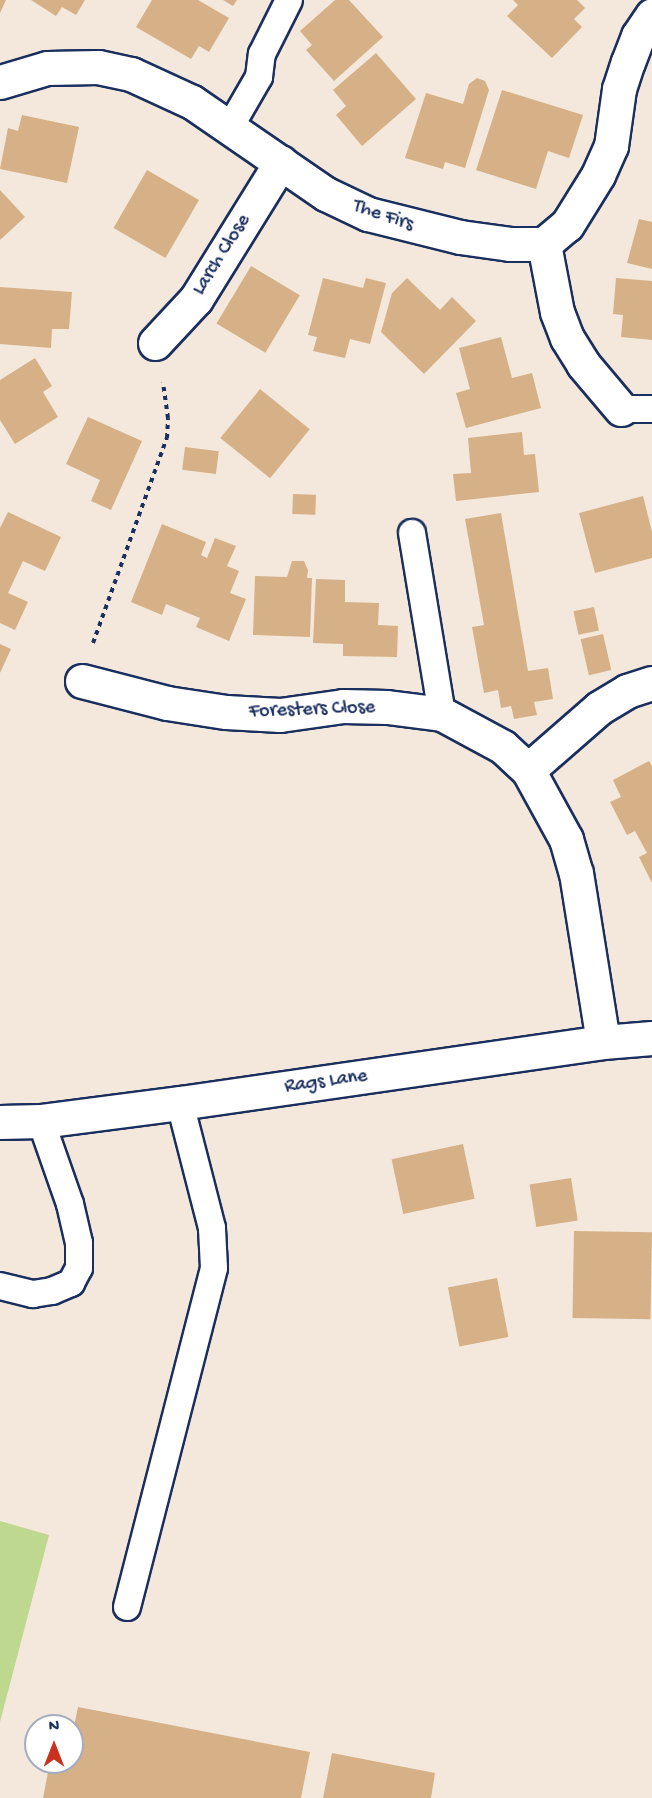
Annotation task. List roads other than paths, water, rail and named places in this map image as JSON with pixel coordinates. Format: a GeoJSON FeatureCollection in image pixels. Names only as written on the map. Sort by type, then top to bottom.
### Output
{"type":"FeatureCollection","features":[{"type":"Feature","properties":{"kind":"street"},"geometry":{"type":"LineString","coordinates":[[637,409],[583,364],[567,338],[557,312],[544,244],[567,225],[598,175],[611,146],[619,89],[628,62],[638,36],[652,15]]}},
{"type":"Feature","properties":{"kind":"street","name":"The Firs"},"geometry":{"type":"LineString","coordinates":[[0,81],[47,68],[98,67],[131,74],[192,102],[326,194],[368,214],[459,237],[510,244],[544,244]]}},
{"type":"Feature","properties":{"kind":"street","name":"Larch Close"},"geometry":{"type":"LineString","coordinates":[[155,343],[196,299],[281,162]]}},
{"type":"Feature","properties":{"kind":"street","name":"Foresters Close"},"geometry":{"type":"LineString","coordinates":[[82,681],[167,703],[226,712],[280,715],[343,706],[387,707],[442,714],[503,747],[528,770],[566,839],[576,873],[603,1042]]}},
{"type":"Feature","properties":{"kind":"street"},"geometry":{"type":"LineString","coordinates":[[528,770],[599,708],[627,691],[652,683]]}},
{"type":"Feature","properties":{"kind":"street","name":"Rags Lane"},"geometry":{"type":"LineString","coordinates":[[0,1122],[41,1120],[180,1103],[603,1042],[652,1038]]}},
{"type":"Feature","properties":{"kind":"lane"},"geometry":{"type":"LineString","coordinates":[[230,127],[259,77],[262,54],[289,0]]}},
{"type":"Feature","properties":{"kind":"lane"},"geometry":{"type":"LineString","coordinates":[[412,533],[442,714]]}},
{"type":"Feature","properties":{"kind":"lane"},"geometry":{"type":"LineString","coordinates":[[127,1607],[214,1268],[212,1228],[180,1103]]}},
{"type":"Feature","properties":{"kind":"lane"},"geometry":{"type":"LineString","coordinates":[[0,1287],[33,1294],[52,1291],[71,1283],[79,1268],[79,1243],[70,1204],[41,1120]]}}]}
